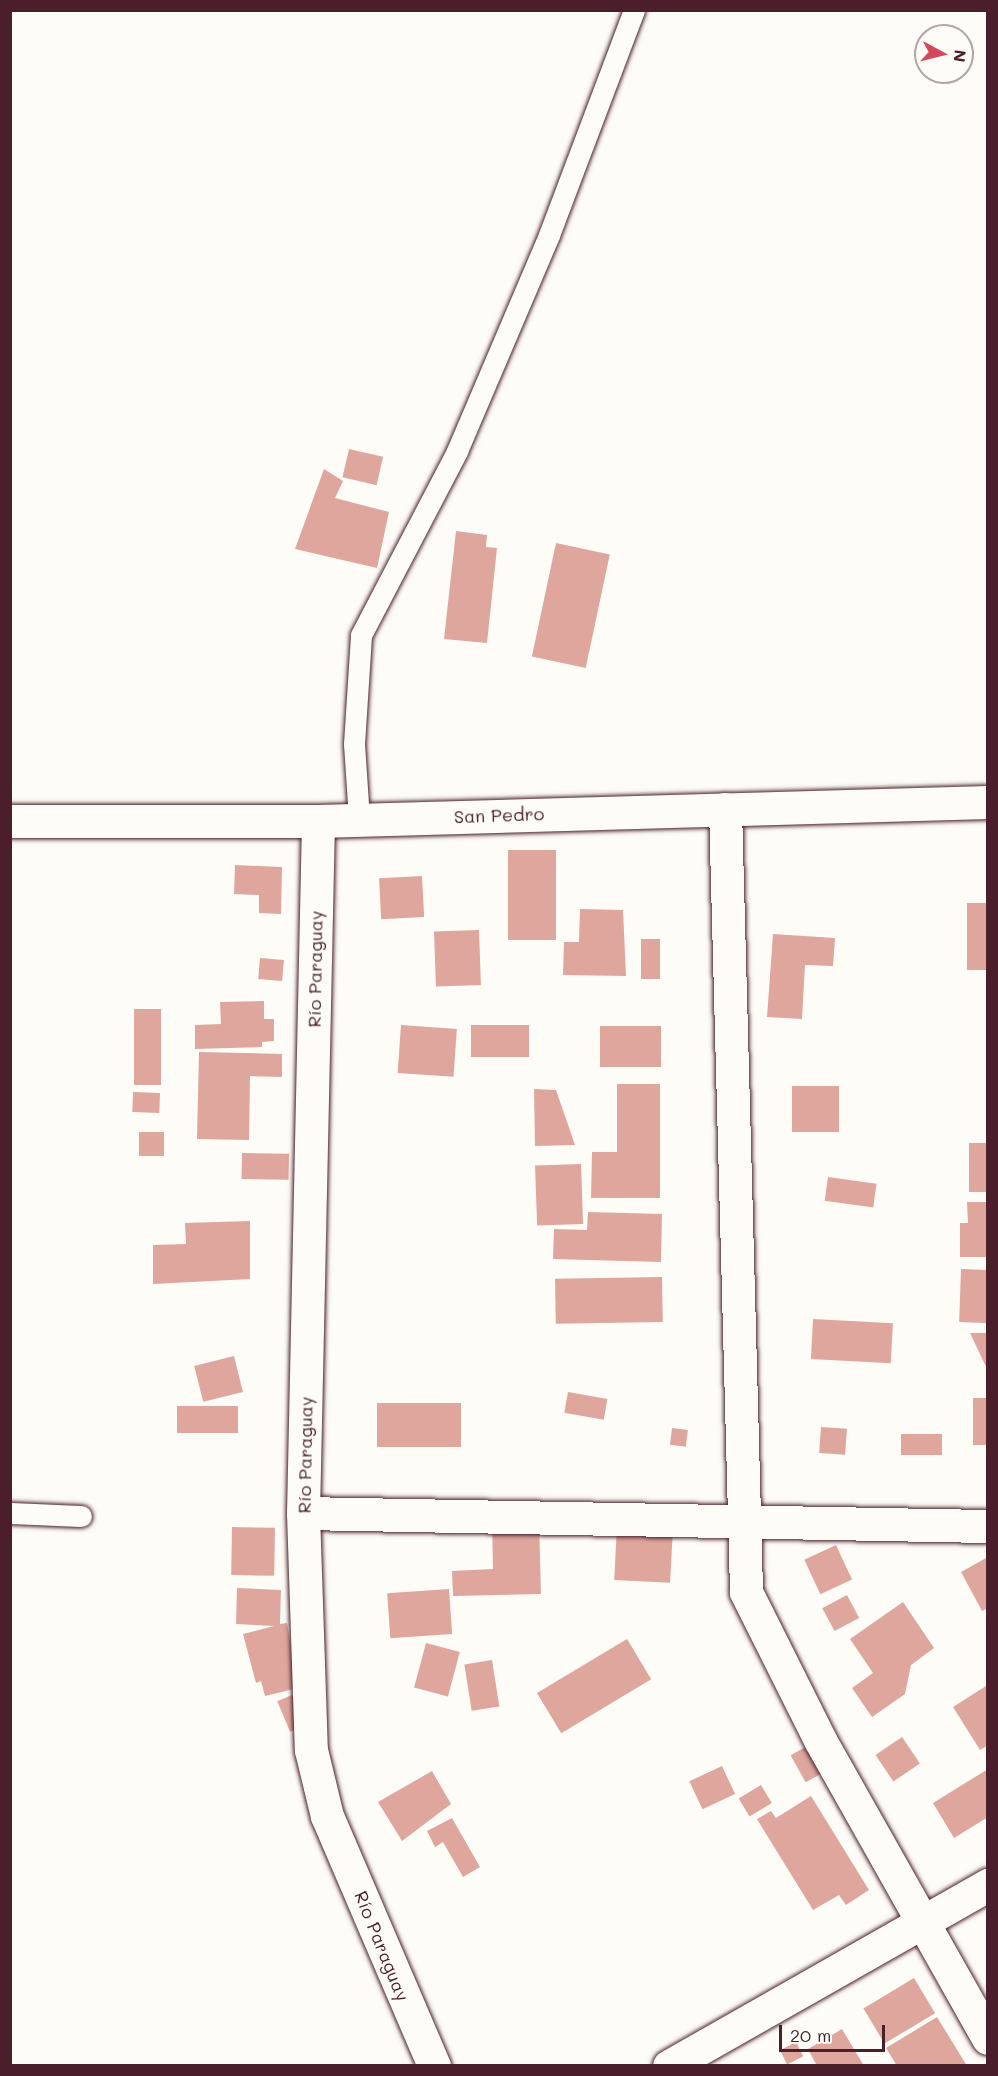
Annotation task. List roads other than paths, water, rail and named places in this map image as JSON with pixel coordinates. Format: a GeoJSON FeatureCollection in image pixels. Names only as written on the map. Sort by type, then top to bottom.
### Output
{"type":"FeatureCollection","features":[{"type":"Feature","properties":{"kind":"street","name":"San Pedro"},"geometry":{"type":"LineString","coordinates":[[10,821],[318,821],[987,802]]}},
{"type":"Feature","properties":{"kind":"street"},"geometry":{"type":"LineString","coordinates":[[725,809],[740,1523],[746,1592],[820,1740],[923,1920],[987,2038]]}},
{"type":"Feature","properties":{"kind":"street","name":"Río Paraguay"},"geometry":{"type":"LineString","coordinates":[[318,821],[303,1513],[311,1750],[327,1816],[434,2066]]}},
{"type":"Feature","properties":{"kind":"street"},"geometry":{"type":"LineString","coordinates":[[303,1513],[987,1526]]}},
{"type":"Feature","properties":{"kind":"street"},"geometry":{"type":"LineString","coordinates":[[669,2066],[987,1885]]}},
{"type":"Feature","properties":{"kind":"lane"},"geometry":{"type":"LineString","coordinates":[[359,819],[354,744],[361,635],[457,451],[549,235],[633,10]]}},
{"type":"Feature","properties":{"kind":"lane"},"geometry":{"type":"LineString","coordinates":[[10,1513],[81,1516]]}}]}
